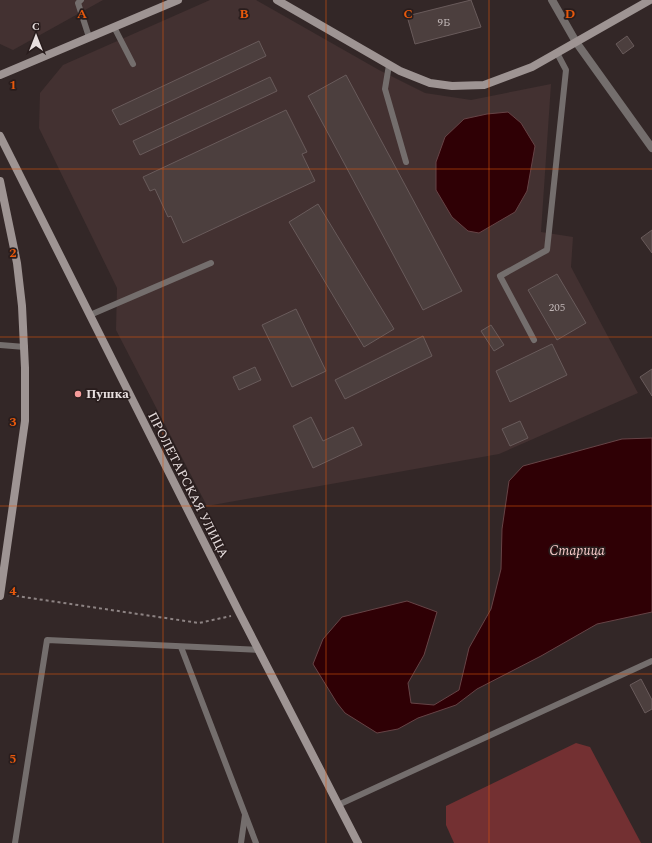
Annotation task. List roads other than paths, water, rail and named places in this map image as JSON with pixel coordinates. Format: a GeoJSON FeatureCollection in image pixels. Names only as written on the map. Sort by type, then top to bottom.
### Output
{"type":"FeatureCollection","features":[{"type":"Feature","properties":{"kind":"street"},"geometry":{"type":"LineString","coordinates":[[0,75],[178,0]]}},
{"type":"Feature","properties":{"kind":"street"},"geometry":{"type":"LineString","coordinates":[[277,0],[400,71],[430,83],[452,86],[484,85],[532,66],[650,0]]}},
{"type":"Feature","properties":{"kind":"street"},"geometry":{"type":"LineString","coordinates":[[552,0],[576,42],[652,148]]}},
{"type":"Feature","properties":{"kind":"street","name":"ПРОЛЕТАРСКАЯ УЛИЦА"},"geometry":{"type":"LineString","coordinates":[[0,136],[240,614],[358,843]]}},
{"type":"Feature","properties":{"kind":"street"},"geometry":{"type":"LineString","coordinates":[[0,181],[17,263],[22,306],[25,422],[0,595]]}},
{"type":"Feature","properties":{"kind":"lane"},"geometry":{"type":"LineString","coordinates":[[81,0],[78,3],[89,37]]}},
{"type":"Feature","properties":{"kind":"lane"},"geometry":{"type":"LineString","coordinates":[[114,27],[133,64]]}},
{"type":"Feature","properties":{"kind":"lane"},"geometry":{"type":"LineString","coordinates":[[534,340],[500,276],[547,250],[566,70],[557,53]]}},
{"type":"Feature","properties":{"kind":"lane"},"geometry":{"type":"LineString","coordinates":[[390,65],[385,89],[406,162]]}},
{"type":"Feature","properties":{"kind":"lane"},"geometry":{"type":"LineString","coordinates":[[90,315],[211,263]]}},
{"type":"Feature","properties":{"kind":"lane"},"geometry":{"type":"LineString","coordinates":[[0,345],[24,347]]}},
{"type":"Feature","properties":{"kind":"lane"},"geometry":{"type":"LineString","coordinates":[[14,843],[47,640],[259,650]]}},
{"type":"Feature","properties":{"kind":"lane"},"geometry":{"type":"LineString","coordinates":[[181,647],[256,843]]}},
{"type":"Feature","properties":{"kind":"lane"},"geometry":{"type":"LineString","coordinates":[[338,805],[652,660]]}},
{"type":"Feature","properties":{"kind":"lane"},"geometry":{"type":"LineString","coordinates":[[241,843],[245,813]]}},
{"type":"Feature","properties":{"kind":"water"},"geometry":{"type":"Polygon","coordinates":[[[508,112],[521,123],[535,146],[527,191],[515,212],[479,233],[468,231],[452,217],[436,190],[436,162],[445,137],[464,119],[487,114],[508,112]]]}},
{"type":"Feature","properties":{"kind":"water","name":"Старица"},"geometry":{"type":"Polygon","coordinates":[[[652,438],[652,612],[597,624],[541,656],[477,689],[456,705],[418,718],[398,729],[377,733],[345,713],[337,703],[313,664],[323,639],[342,617],[407,601],[437,612],[424,655],[408,683],[411,703],[434,705],[459,690],[469,648],[491,609],[501,569],[502,529],[509,481],[523,466],[622,439],[652,438]]]}},
{"type":"Feature","properties":{"kind":"place","name":"Пушка"},"geometry":{"type":"Point","coordinates":[78,394]}}]}
